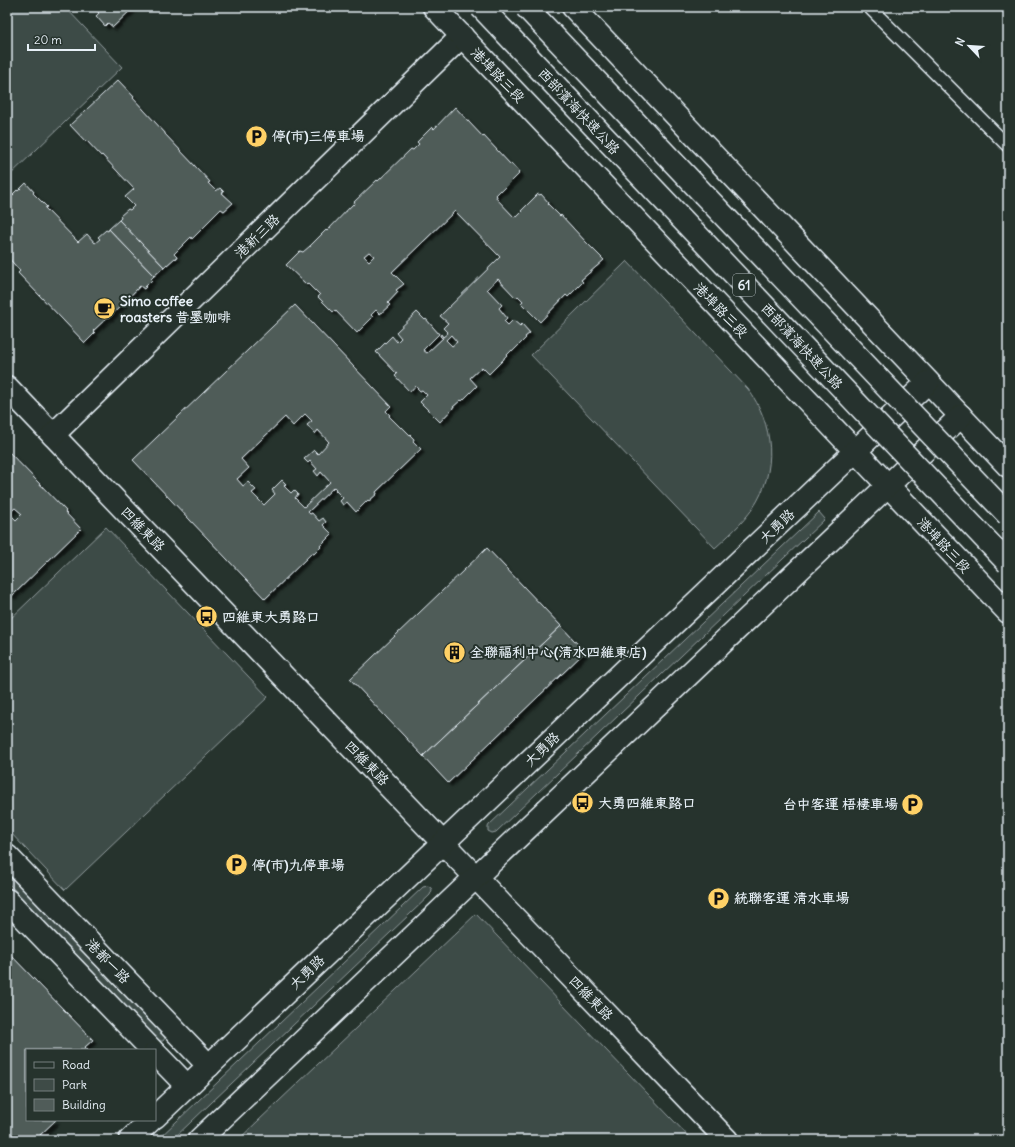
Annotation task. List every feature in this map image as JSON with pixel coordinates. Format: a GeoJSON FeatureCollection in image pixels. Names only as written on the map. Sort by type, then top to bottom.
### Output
{"type":"FeatureCollection","features":[{"type":"Feature","properties":{"kind":"main road","name":"港埠路三段"},"geometry":{"type":"LineString","coordinates":[[434,7],[1008,612]]}},
{"type":"Feature","properties":{"kind":"main road","name":"西部濱海快速公路"},"geometry":{"type":"LineString","coordinates":[[481,7],[1008,563]]}},
{"type":"Feature","properties":{"kind":"main road","name":"61"},"geometry":{"type":"LineString","coordinates":[[526,7],[1008,515]]}},
{"type":"Feature","properties":{"kind":"main road"},"geometry":{"type":"LineString","coordinates":[[573,7],[1008,466]]}},
{"type":"Feature","properties":{"kind":"main road","name":"港新三路"},"geometry":{"type":"LineString","coordinates":[[53,435],[462,36]]}},
{"type":"Feature","properties":{"kind":"main road","name":"大勇路"},"geometry":{"type":"LineString","coordinates":[[156,1116],[928,382]]}},
{"type":"Feature","properties":{"kind":"main road","name":"四維東路"},"geometry":{"type":"LineString","coordinates":[[7,387],[727,1140]]}},
{"type":"Feature","properties":{"kind":"main road"},"geometry":{"type":"LineString","coordinates":[[199,1140],[961,416]]}},
{"type":"Feature","properties":{"kind":"main road","name":"港都一路"},"geometry":{"type":"LineString","coordinates":[[7,856],[209,1066]]}},
{"type":"Feature","properties":{"kind":"main road"},"geometry":{"type":"LineString","coordinates":[[7,900],[151,1049]]}},
{"type":"Feature","properties":{"kind":"main road"},"geometry":{"type":"LineString","coordinates":[[156,1055],[187,1086]]}},
{"type":"Feature","properties":{"kind":"main road"},"geometry":{"type":"LineString","coordinates":[[130,1140],[150,1121]]}},
{"type":"Feature","properties":{"kind":"lane"},"geometry":{"type":"LineString","coordinates":[[869,7],[1008,146]]}},
{"type":"Feature","properties":{"kind":"green space"},"geometry":{"type":"Polygon","coordinates":[[[7,7],[65,7],[122,67],[7,178],[7,7]]]}},
{"type":"Feature","properties":{"kind":"green space"},"geometry":{"type":"Polygon","coordinates":[[[627,261],[748,389],[757,403],[768,432],[770,448],[769,463],[761,494],[753,508],[735,530],[715,548],[531,355],[627,261]]]}},
{"type":"Feature","properties":{"kind":"green space"},"geometry":{"type":"Polygon","coordinates":[[[819,512],[825,519],[496,832],[492,833],[488,831],[489,825],[819,512]]]}},
{"type":"Feature","properties":{"kind":"green space"},"geometry":{"type":"Polygon","coordinates":[[[106,527],[268,697],[65,890],[7,829],[7,622],[106,527]]]}},
{"type":"Feature","properties":{"kind":"green space"},"geometry":{"type":"Polygon","coordinates":[[[7,873],[164,1036],[165,1038],[163,1041],[159,1041],[7,882],[7,873]]]}},
{"type":"Feature","properties":{"kind":"green space"},"geometry":{"type":"Polygon","coordinates":[[[428,886],[432,890],[430,895],[172,1140],[157,1140],[423,887],[428,886]]]}},
{"type":"Feature","properties":{"kind":"green space"},"geometry":{"type":"Polygon","coordinates":[[[476,914],[692,1140],[238,1140],[476,914]]]}},
{"type":"Feature","properties":{"kind":"building"},"geometry":{"type":"Polygon","coordinates":[[[93,7],[134,7],[113,27],[108,23],[105,26],[96,16],[99,13],[93,7]]]}},
{"type":"Feature","properties":{"kind":"building"},"geometry":{"type":"Polygon","coordinates":[[[118,80],[165,134],[210,182],[208,183],[216,191],[220,188],[224,192],[222,193],[233,203],[224,211],[221,209],[192,239],[191,237],[174,254],[177,257],[176,259],[175,258],[164,267],[119,220],[121,218],[120,216],[134,206],[125,197],[134,189],[102,155],[101,156],[87,141],[86,142],[70,125],[118,80]]]}},
{"type":"Feature","properties":{"kind":"building"},"geometry":{"type":"Polygon","coordinates":[[[455,107],[519,172],[519,174],[502,191],[501,190],[496,195],[496,198],[514,217],[517,217],[538,194],[541,194],[549,203],[548,204],[560,216],[561,215],[604,260],[581,280],[583,282],[568,297],[566,295],[540,322],[521,303],[523,301],[518,296],[516,298],[498,279],[487,289],[502,305],[499,308],[507,318],[504,321],[508,325],[513,320],[520,326],[522,324],[530,333],[489,374],[482,367],[470,378],[477,386],[462,401],[461,400],[453,407],[440,422],[420,402],[427,395],[415,386],[410,392],[395,376],[397,374],[376,352],[392,336],[397,342],[401,338],[396,332],[417,312],[425,320],[426,319],[439,334],[423,350],[427,353],[443,338],[440,336],[441,334],[443,337],[448,333],[443,328],[448,323],[440,316],[500,257],[455,211],[392,272],[404,284],[396,290],[398,292],[388,303],[390,305],[380,314],[376,310],[371,315],[373,317],[357,333],[335,310],[333,312],[318,297],[320,295],[315,290],[307,283],[306,284],[286,265],[300,251],[303,252],[326,230],[327,231],[353,204],[354,205],[354,202],[377,180],[378,181],[411,149],[413,150],[419,144],[417,142],[432,127],[434,129],[455,107]],[[369,252],[364,256],[369,261],[374,256],[369,252]],[[451,335],[446,340],[452,346],[457,342],[451,335]]]}},
{"type":"Feature","properties":{"kind":"building"},"geometry":{"type":"Polygon","coordinates":[[[26,183],[34,192],[33,193],[47,207],[45,208],[78,242],[87,234],[95,243],[100,239],[98,237],[109,229],[154,276],[144,289],[140,286],[109,318],[108,317],[93,331],[95,333],[85,343],[18,273],[20,271],[7,256],[7,201],[26,183]]]}},
{"type":"Feature","properties":{"kind":"building"},"geometry":{"type":"Polygon","coordinates":[[[119,220],[164,267],[154,276],[109,229],[119,220]]]}},
{"type":"Feature","properties":{"kind":"building"},"geometry":{"type":"Polygon","coordinates":[[[295,305],[391,406],[386,411],[390,415],[389,416],[414,439],[413,441],[421,449],[376,492],[377,494],[369,501],[368,500],[356,512],[347,502],[343,505],[340,501],[343,498],[334,487],[308,512],[310,514],[312,513],[319,521],[323,518],[326,522],[323,525],[332,534],[314,554],[312,553],[265,599],[133,460],[295,305]],[[305,414],[293,426],[285,417],[241,459],[249,468],[237,479],[243,486],[248,482],[256,490],[252,493],[264,505],[275,494],[272,490],[282,480],[286,484],[284,486],[291,493],[294,490],[298,494],[295,498],[304,507],[330,482],[321,472],[318,476],[314,471],[317,469],[310,461],[308,463],[304,459],[314,450],[318,454],[329,442],[318,430],[315,434],[307,425],[312,421],[305,414]]]}},
{"type":"Feature","properties":{"kind":"building"},"geometry":{"type":"Polygon","coordinates":[[[7,450],[66,511],[65,512],[81,529],[12,596],[7,591],[7,450]],[[15,508],[9,513],[16,520],[22,514],[15,508]]]}},
{"type":"Feature","properties":{"kind":"building","name":"全聯福利中心(清水四維東店)"},"geometry":{"type":"Polygon","coordinates":[[[487,548],[561,626],[423,756],[350,679],[487,548]]]}},
{"type":"Feature","properties":{"kind":"building"},"geometry":{"type":"Polygon","coordinates":[[[561,626],[585,652],[448,783],[423,756],[561,626]]]}},
{"type":"Feature","properties":{"kind":"building"},"geometry":{"type":"Polygon","coordinates":[[[7,951],[93,1040],[85,1047],[87,1049],[26,1049],[26,1121],[55,1121],[40,1135],[43,1137],[40,1140],[7,1140],[7,951]]]}},
{"type":"Feature","properties":{"kind":"place","name":"停(市)三停車場"},"geometry":{"type":"Point","coordinates":[256,136]}},
{"type":"Feature","properties":{"kind":"place","name":"Simo coffee roasters 昔墨咖啡"},"geometry":{"type":"Point","coordinates":[104,309]}},
{"type":"Feature","properties":{"kind":"place","name":"四維東大勇路口"},"geometry":{"type":"Point","coordinates":[206,617]}},
{"type":"Feature","properties":{"kind":"place","name":"全聯福利中心(清水四維東店)"},"geometry":{"type":"Point","coordinates":[455,652]}},
{"type":"Feature","properties":{"kind":"place","name":"大勇四維東路口"},"geometry":{"type":"Point","coordinates":[583,803]}},
{"type":"Feature","properties":{"kind":"place","name":"台中客運 梧棲車場"},"geometry":{"type":"Point","coordinates":[913,804]}},
{"type":"Feature","properties":{"kind":"place","name":"停(市)九停車場"},"geometry":{"type":"Point","coordinates":[236,865]}},
{"type":"Feature","properties":{"kind":"place","name":"統聯客運 清水車場"},"geometry":{"type":"Point","coordinates":[719,898]}}]}
